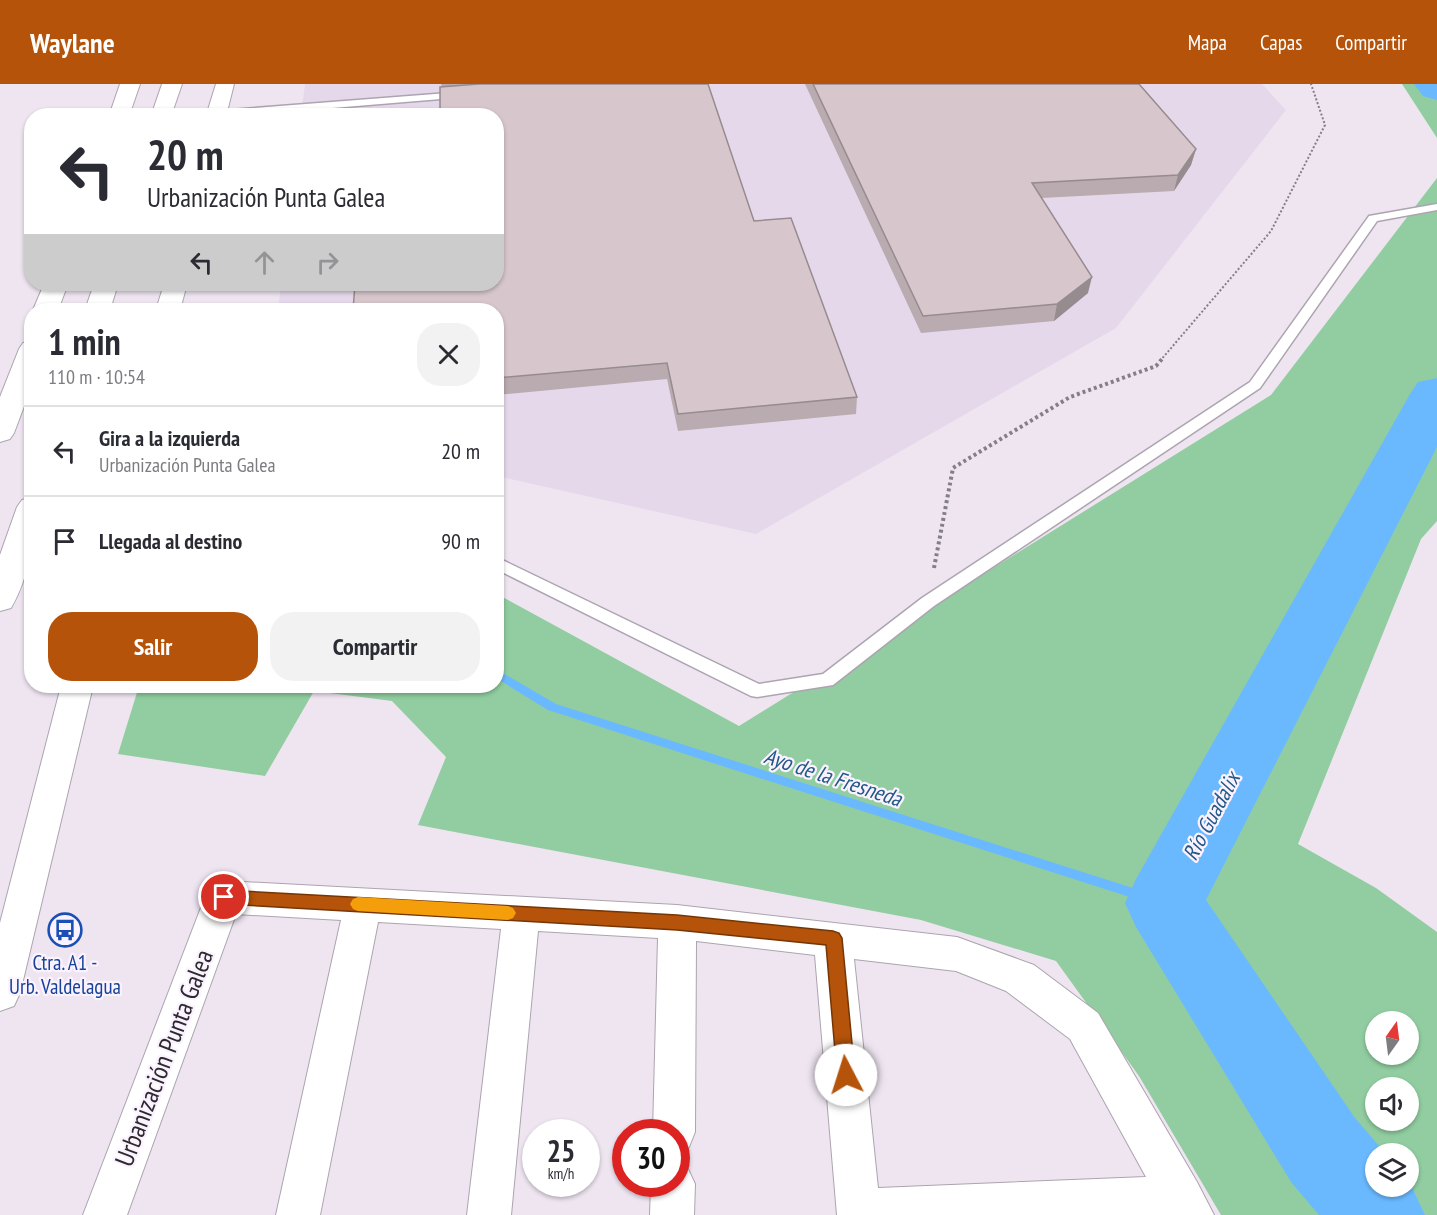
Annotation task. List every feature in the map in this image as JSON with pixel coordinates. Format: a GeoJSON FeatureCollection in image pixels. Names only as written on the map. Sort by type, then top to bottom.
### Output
{"type":"FeatureCollection","features":[{"type":"Feature","properties":{"kind":"highway"},"geometry":{"type":"LineString","coordinates":[[122,108],[130,84]]}},
{"type":"Feature","properties":{"kind":"highway"},"geometry":{"type":"LineString","coordinates":[[164,108],[172,84]]}},
{"type":"Feature","properties":{"kind":"highway"},"geometry":{"type":"LineString","coordinates":[[0,432],[24,370]]}},
{"type":"Feature","properties":{"kind":"highway"},"geometry":{"type":"LineString","coordinates":[[0,600],[24,530]]}},
{"type":"Feature","properties":{"kind":"street"},"geometry":{"type":"LineString","coordinates":[[219,108],[225,84]]}},
{"type":"Feature","properties":{"kind":"street"},"geometry":{"type":"LineString","coordinates":[[0,993],[75,693]]}},
{"type":"Feature","properties":{"kind":"street","name":"Urbanización Punta Galea"},"geometry":{"type":"LineString","coordinates":[[105,1215],[224,897],[677,922],[833,938],[957,954],[1020,978],[1084,1026],[1187,1206],[858,1213],[833,938]]}},
{"type":"Feature","properties":{"kind":"street"},"geometry":{"type":"LineString","coordinates":[[298,1215],[363,904]]}},
{"type":"Feature","properties":{"kind":"street"},"geometry":{"type":"LineString","coordinates":[[489,1215],[521,914]]}},
{"type":"Feature","properties":{"kind":"street"},"geometry":{"type":"LineString","coordinates":[[674,1119],[677,922]]}},
{"type":"Feature","properties":{"kind":"street"},"geometry":{"type":"LineString","coordinates":[[672,1215],[673,1197]]}},
{"type":"Feature","properties":{"kind":"lane"},"geometry":{"type":"LineString","coordinates":[[342,108],[476,94]]}},
{"type":"Feature","properties":{"kind":"lane"},"geometry":{"type":"LineString","coordinates":[[504,566],[757,691],[826,680],[928,602],[1256,385],[1373,218],[1437,207]]}},
{"type":"Feature","properties":{"kind":"path"},"geometry":{"type":"LineString","coordinates":[[928,602],[953,468],[1070,397],[1156,366],[1271,231],[1325,125],[1311,84]]}},
{"type":"Feature","properties":{"kind":"shaded area"},"geometry":{"type":"Polygon","coordinates":[[[305,84],[1262,84],[1286,110],[1116,328],[756,534],[504,478],[504,303],[279,303],[280,291],[504,291],[504,108],[302,108],[305,84]]]}},
{"type":"Feature","properties":{"kind":"green space"},"geometry":{"type":"Polygon","coordinates":[[[1402,84],[1437,84],[1437,138],[1402,84]]]}},
{"type":"Feature","properties":{"kind":"green space"},"geometry":{"type":"Polygon","coordinates":[[[1437,178],[1437,521],[1421,539],[1298,844],[1376,888],[1437,932],[1437,1215],[1221,1215],[1139,1076],[1056,961],[921,920],[418,825],[446,757],[392,701],[330,693],[504,693],[504,598],[739,726],[1271,395],[1437,178]]]}},
{"type":"Feature","properties":{"kind":"green space"},"geometry":{"type":"Polygon","coordinates":[[[137,693],[313,693],[265,776],[118,754],[137,693]]]}},
{"type":"Feature","properties":{"kind":"building"},"geometry":{"type":"Polygon","coordinates":[[[479,84],[708,84],[754,221],[791,218],[857,397],[678,414],[667,363],[504,377],[504,303],[354,303],[354,291],[504,291],[504,108],[440,108],[440,87],[479,84]]]}},
{"type":"Feature","properties":{"kind":"building"},"geometry":{"type":"Polygon","coordinates":[[[813,84],[1139,84],[1196,149],[1178,175],[1032,183],[1092,277],[1057,304],[923,316],[813,84]]]}},
{"type":"Feature","properties":{"kind":"waterway","name":"Río Guadalix"},"geometry":{"type":"LineString","coordinates":[[1434,84],[1437,88]]}},
{"type":"Feature","properties":{"kind":"waterway","name":"Río Guadalix"},"geometry":{"type":"LineString","coordinates":[[1379,1215],[1323,1150],[1164,903],[1437,394]]}},
{"type":"Feature","properties":{"kind":"waterway","name":"Ayo de la Fresneda"},"geometry":{"type":"LineString","coordinates":[[504,678],[552,707],[1164,903]]}},
{"type":"Feature","properties":{"kind":"slow traffic"},"geometry":{"type":"LineString","coordinates":[[358,904],[508,913]]}},
{"type":"Feature","properties":{"kind":"place","name":"Ctra. A1 - Urb. Valdelagua"},"geometry":{"type":"Point","coordinates":[65,930]}},
{"type":"Feature","properties":{"kind":"route"},"geometry":{"type":"LineString","coordinates":[[224,897],[677,922],[833,938],[846,1075]]}}]}
